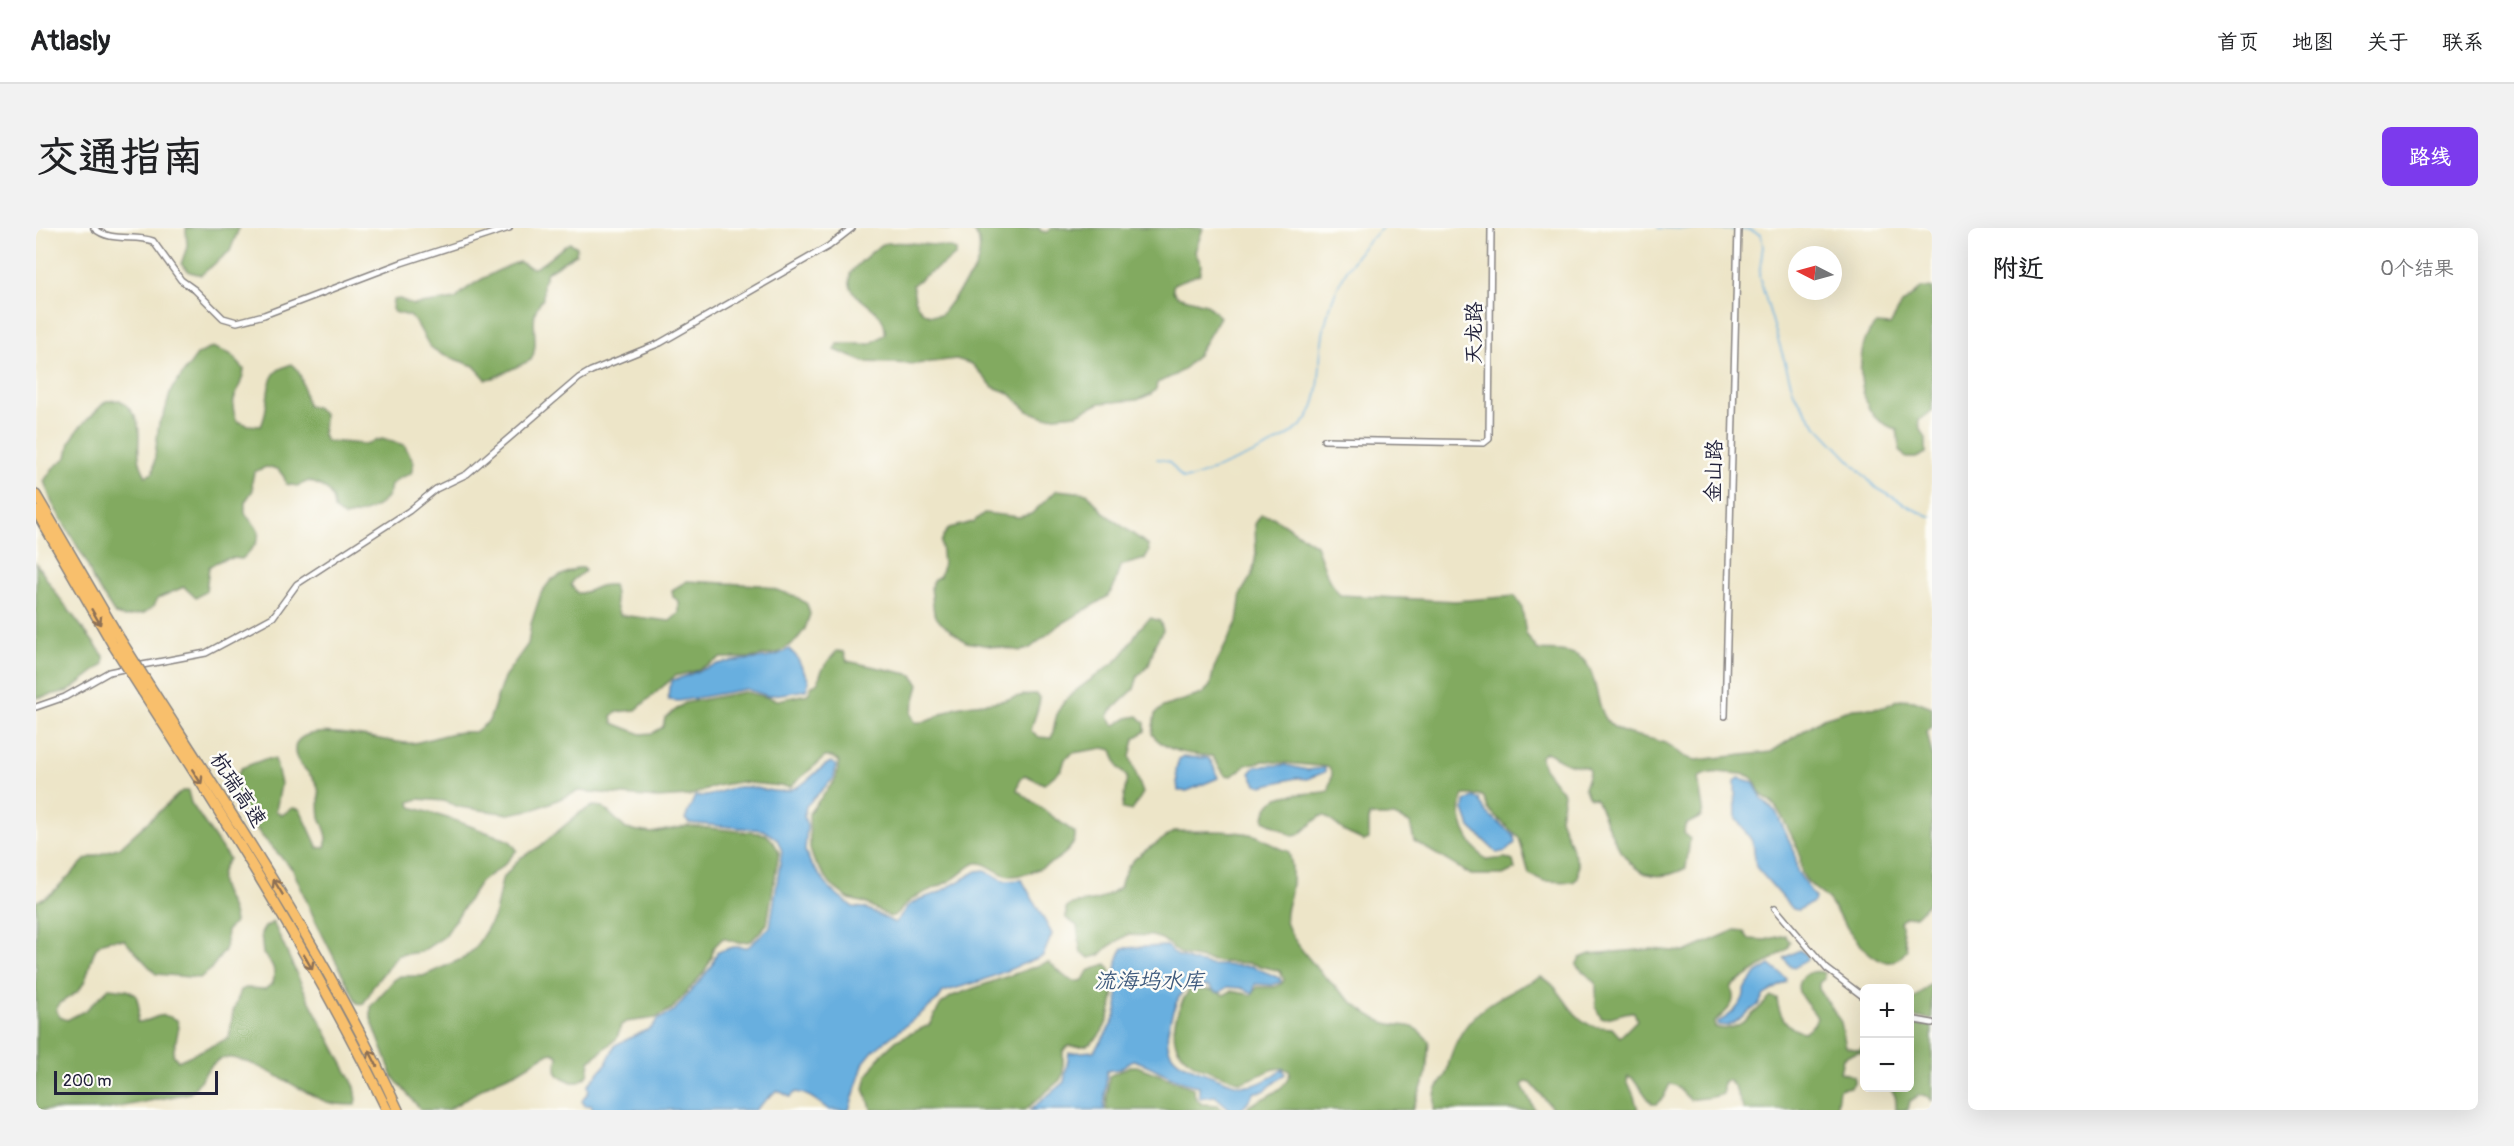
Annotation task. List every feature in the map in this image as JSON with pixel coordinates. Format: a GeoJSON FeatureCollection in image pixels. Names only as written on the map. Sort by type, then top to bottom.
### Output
{"type":"FeatureCollection","features":[{"type":"Feature","properties":{"kind":"highway","name":"杭瑞高速"},"geometry":{"type":"LineString","coordinates":[[36,495],[116,642]]}},
{"type":"Feature","properties":{"kind":"highway","name":"杭瑞高速"},"geometry":{"type":"LineString","coordinates":[[36,512],[146,689],[257,854],[328,971],[398,1110]]}},
{"type":"Feature","properties":{"kind":"highway","name":"杭瑞高速"},"geometry":{"type":"LineString","coordinates":[[146,689],[326,992],[387,1110]]}},
{"type":"Feature","properties":{"kind":"street"},"geometry":{"type":"LineString","coordinates":[[94,228],[110,236],[153,241],[181,280],[195,290],[223,318],[237,322],[264,315],[401,262],[509,228]]}},
{"type":"Feature","properties":{"kind":"street"},"geometry":{"type":"LineString","coordinates":[[36,707],[65,697],[109,672],[206,652],[273,617],[297,584],[409,511],[436,489],[467,474],[579,378],[670,338],[829,246],[852,228]]}},
{"type":"Feature","properties":{"kind":"street","name":"天龙路"},"geometry":{"type":"LineString","coordinates":[[1324,440],[1484,443],[1489,439],[1491,228]]}},
{"type":"Feature","properties":{"kind":"street","name":"金山路"},"geometry":{"type":"LineString","coordinates":[[1725,716],[1738,231]]}},
{"type":"Feature","properties":{"kind":"street"},"geometry":{"type":"LineString","coordinates":[[1775,908],[1827,969],[1860,994]]}},
{"type":"Feature","properties":{"kind":"street"},"geometry":{"type":"LineString","coordinates":[[1914,1021],[1932,1023]]}},
{"type":"Feature","properties":{"kind":"green space"},"geometry":{"type":"Polygon","coordinates":[[[186,228],[239,228],[230,251],[201,275],[190,272],[181,264],[187,247],[186,228]]]}},
{"type":"Feature","properties":{"kind":"green space"},"geometry":{"type":"Polygon","coordinates":[[[938,228],[962,228],[947,230],[938,228]]]}},
{"type":"Feature","properties":{"kind":"green space"},"geometry":{"type":"Polygon","coordinates":[[[962,228],[1039,228],[1047,232],[1052,228],[1203,228],[1195,252],[1201,264],[1200,274],[1176,283],[1173,291],[1177,296],[1206,304],[1220,317],[1197,356],[1175,375],[1157,383],[1156,389],[1151,394],[1137,400],[1100,403],[1077,414],[1045,417],[1028,411],[1009,393],[993,387],[972,364],[956,359],[916,364],[864,362],[835,350],[838,344],[870,344],[885,334],[880,316],[853,292],[850,284],[850,275],[855,268],[883,244],[920,244],[956,250],[956,255],[913,285],[919,308],[928,314],[941,315],[974,271],[978,258],[978,238],[969,229],[962,228]]]}},
{"type":"Feature","properties":{"kind":"green space"},"geometry":{"type":"Polygon","coordinates":[[[570,243],[577,247],[576,254],[547,272],[543,283],[543,299],[535,313],[535,345],[531,360],[493,378],[486,379],[474,366],[443,355],[430,347],[410,316],[394,312],[392,309],[393,300],[400,299],[413,305],[456,299],[494,272],[519,262],[533,268],[537,267],[570,243]]]}},
{"type":"Feature","properties":{"kind":"green space"},"geometry":{"type":"Polygon","coordinates":[[[1921,288],[1932,288],[1932,411],[1919,420],[1920,430],[1926,438],[1926,453],[1916,458],[1906,458],[1900,451],[1897,430],[1878,420],[1868,406],[1861,382],[1862,355],[1864,343],[1876,324],[1890,325],[1902,304],[1921,288]]]}},
{"type":"Feature","properties":{"kind":"green space"},"geometry":{"type":"Polygon","coordinates":[[[212,347],[230,354],[244,369],[233,406],[237,421],[261,426],[270,382],[278,370],[291,364],[299,373],[308,406],[316,407],[324,414],[323,435],[326,441],[365,444],[382,439],[404,445],[414,462],[411,474],[399,478],[391,485],[385,499],[374,508],[344,517],[334,509],[330,494],[320,485],[309,481],[297,486],[286,484],[278,469],[266,467],[254,472],[253,490],[245,502],[245,513],[256,527],[258,537],[248,553],[242,559],[225,559],[209,567],[206,591],[196,598],[184,587],[158,598],[154,606],[144,613],[125,617],[115,614],[93,580],[86,561],[52,503],[44,481],[53,468],[67,457],[70,442],[78,429],[106,401],[120,400],[136,419],[139,428],[141,465],[146,476],[153,473],[159,423],[164,415],[171,390],[197,355],[212,347]]]}},
{"type":"Feature","properties":{"kind":"green space"},"geometry":{"type":"Polygon","coordinates":[[[1057,490],[1087,493],[1104,513],[1148,545],[1149,552],[1145,559],[1120,566],[1113,589],[1107,597],[1058,626],[1030,648],[1021,651],[966,642],[940,622],[934,614],[931,587],[933,580],[940,576],[943,566],[941,542],[944,535],[949,528],[973,522],[984,513],[1019,517],[1031,514],[1057,490]]]}},
{"type":"Feature","properties":{"kind":"green space"},"geometry":{"type":"Polygon","coordinates":[[[1261,515],[1273,517],[1316,545],[1329,580],[1340,595],[1455,601],[1515,596],[1522,607],[1526,634],[1538,650],[1571,653],[1580,657],[1587,664],[1602,710],[1612,725],[1626,733],[1669,745],[1691,759],[1771,752],[1823,718],[1853,709],[1884,707],[1900,699],[1914,700],[1932,707],[1932,727],[1927,732],[1932,755],[1932,900],[1915,916],[1906,917],[1900,922],[1907,949],[1897,960],[1887,962],[1875,958],[1864,948],[1830,902],[1804,877],[1799,851],[1780,814],[1773,804],[1761,794],[1754,780],[1744,774],[1713,773],[1698,778],[1703,809],[1701,817],[1685,825],[1684,834],[1690,839],[1686,868],[1667,875],[1651,875],[1638,869],[1627,859],[1618,846],[1596,799],[1589,797],[1584,788],[1589,774],[1588,768],[1564,762],[1546,752],[1540,757],[1544,768],[1564,794],[1560,818],[1578,864],[1578,878],[1573,882],[1544,881],[1529,874],[1519,838],[1488,809],[1484,797],[1480,795],[1464,795],[1461,803],[1462,821],[1469,839],[1487,860],[1506,858],[1513,861],[1515,869],[1503,875],[1471,875],[1414,841],[1410,823],[1394,816],[1369,816],[1369,839],[1364,841],[1347,833],[1325,816],[1321,816],[1298,835],[1293,836],[1264,820],[1271,802],[1279,798],[1329,791],[1332,773],[1329,767],[1264,761],[1246,765],[1232,776],[1225,775],[1212,756],[1171,749],[1152,734],[1155,714],[1163,707],[1202,694],[1210,686],[1214,668],[1237,622],[1241,593],[1252,575],[1256,554],[1255,524],[1261,515]]]}},
{"type":"Feature","properties":{"kind":"green space"},"geometry":{"type":"Polygon","coordinates":[[[36,563],[104,656],[104,664],[69,691],[36,698],[36,563]]]}},
{"type":"Feature","properties":{"kind":"green space"},"geometry":{"type":"Polygon","coordinates":[[[577,568],[584,568],[585,571],[573,580],[571,585],[577,593],[613,585],[620,615],[670,621],[679,613],[679,601],[673,597],[672,590],[687,581],[761,585],[795,596],[807,604],[810,614],[805,629],[796,641],[778,653],[750,658],[721,658],[695,671],[675,676],[636,710],[616,712],[612,716],[613,723],[641,734],[653,733],[663,727],[665,718],[685,703],[745,692],[778,700],[808,694],[812,686],[819,681],[825,665],[837,651],[844,652],[847,661],[913,675],[919,685],[911,714],[915,722],[930,720],[960,706],[1036,694],[1040,698],[1031,731],[1039,737],[1051,738],[1062,704],[1120,657],[1145,623],[1151,618],[1160,621],[1163,630],[1155,644],[1149,665],[1138,676],[1134,689],[1111,711],[1108,717],[1114,726],[1127,718],[1138,716],[1145,723],[1145,731],[1134,739],[1130,757],[1143,793],[1132,811],[1122,809],[1127,777],[1118,767],[1112,750],[1104,748],[1073,753],[1065,759],[1062,769],[1044,784],[1025,775],[1020,779],[1017,790],[1075,833],[1074,841],[1069,849],[1061,857],[1040,869],[1018,875],[1002,874],[984,864],[976,863],[948,882],[908,902],[890,917],[865,903],[849,899],[831,885],[814,861],[810,849],[809,813],[836,779],[839,761],[832,757],[825,757],[790,787],[739,782],[716,786],[689,796],[657,798],[579,791],[535,809],[509,814],[459,807],[444,801],[418,799],[410,802],[411,807],[510,841],[517,850],[503,866],[480,882],[445,936],[421,952],[398,955],[373,986],[363,1004],[357,1003],[314,918],[293,870],[260,834],[237,797],[235,781],[241,768],[265,759],[275,759],[281,784],[276,811],[282,815],[292,808],[300,809],[318,848],[325,847],[327,836],[320,817],[318,789],[315,781],[296,756],[295,751],[299,740],[310,734],[327,733],[413,743],[451,734],[475,732],[489,721],[504,677],[528,644],[531,624],[541,593],[551,580],[577,568]]]}},
{"type":"Feature","properties":{"kind":"green space"},"geometry":{"type":"Polygon","coordinates":[[[182,791],[188,791],[191,803],[229,859],[223,868],[221,884],[235,922],[227,930],[225,950],[210,970],[200,978],[156,974],[124,940],[102,942],[93,954],[80,989],[60,1004],[56,1010],[60,1017],[67,1020],[86,1010],[109,988],[127,990],[136,995],[139,1007],[137,1022],[160,1016],[177,1020],[179,1027],[173,1054],[178,1061],[229,1038],[233,1012],[241,990],[265,989],[273,983],[274,970],[263,954],[261,933],[273,922],[306,994],[355,1087],[357,1100],[355,1105],[327,1102],[274,1074],[231,1058],[221,1059],[211,1066],[190,1093],[104,1110],[36,1110],[36,902],[52,893],[86,859],[120,847],[182,791]]]}},
{"type":"Feature","properties":{"kind":"green space"},"geometry":{"type":"Polygon","coordinates":[[[593,806],[603,807],[626,829],[651,833],[688,826],[765,834],[773,841],[779,852],[767,924],[751,941],[738,943],[723,938],[713,948],[712,957],[704,972],[673,1008],[656,1018],[626,1022],[621,1025],[617,1038],[590,1061],[588,1075],[579,1082],[572,1082],[559,1076],[556,1071],[558,1056],[553,1053],[491,1083],[448,1110],[421,1110],[393,1077],[371,1019],[371,1006],[400,976],[423,976],[464,958],[475,948],[495,914],[502,879],[520,858],[539,847],[581,812],[593,806]]]}},
{"type":"Feature","properties":{"kind":"green space"},"geometry":{"type":"Polygon","coordinates":[[[1174,831],[1244,833],[1258,836],[1288,851],[1292,876],[1286,922],[1294,939],[1328,980],[1369,1015],[1389,1024],[1410,1026],[1422,1033],[1429,1041],[1426,1076],[1412,1110],[1247,1110],[1249,1106],[1279,1089],[1288,1079],[1290,1072],[1279,1068],[1240,1082],[1202,1068],[1183,1055],[1177,1046],[1174,1028],[1176,1018],[1189,990],[1211,990],[1224,995],[1231,991],[1252,995],[1257,987],[1272,987],[1282,983],[1284,980],[1280,971],[1249,963],[1219,962],[1182,955],[1162,939],[1152,936],[1127,935],[1100,955],[1090,958],[1081,953],[1077,926],[1066,918],[1066,909],[1072,904],[1098,900],[1120,888],[1123,876],[1134,860],[1174,831]]]}},
{"type":"Feature","properties":{"kind":"green space"},"geometry":{"type":"Polygon","coordinates":[[[1735,930],[1743,931],[1749,939],[1765,940],[1785,935],[1790,942],[1787,949],[1733,985],[1732,1003],[1715,1022],[1715,1027],[1723,1029],[1731,1028],[1746,1020],[1771,997],[1777,998],[1781,1015],[1788,1025],[1804,1032],[1813,1025],[1817,1018],[1802,998],[1798,986],[1805,975],[1824,973],[1819,989],[1841,1022],[1846,1047],[1860,1049],[1860,1052],[1848,1055],[1843,1059],[1840,1072],[1854,1076],[1854,1083],[1850,1087],[1839,1089],[1836,1110],[1744,1110],[1734,1086],[1728,1080],[1723,1082],[1723,1094],[1690,1100],[1675,1085],[1670,1084],[1663,1098],[1656,1104],[1652,1104],[1633,1078],[1628,1076],[1627,1080],[1638,1110],[1554,1110],[1531,1083],[1526,1082],[1522,1085],[1535,1110],[1434,1110],[1436,1091],[1446,1074],[1452,1052],[1460,1036],[1469,1022],[1493,1002],[1541,977],[1554,987],[1581,1019],[1593,1026],[1612,1028],[1620,1037],[1637,1020],[1634,1012],[1601,1018],[1596,1008],[1596,983],[1576,965],[1580,958],[1590,954],[1651,949],[1685,952],[1735,930]]]}},
{"type":"Feature","properties":{"kind":"green space"},"geometry":{"type":"Polygon","coordinates":[[[1048,962],[1073,981],[1083,980],[1088,971],[1106,964],[1113,982],[1112,1007],[1108,1020],[1095,1040],[1085,1046],[1068,1046],[1063,1051],[1063,1074],[1060,1080],[1025,1110],[872,1110],[864,1089],[867,1076],[882,1054],[897,1040],[929,1025],[941,1004],[952,996],[1048,962]]]}},
{"type":"Feature","properties":{"kind":"green space"},"geometry":{"type":"Polygon","coordinates":[[[1932,983],[1932,1019],[1914,1017],[1914,999],[1932,983]]]}},
{"type":"Feature","properties":{"kind":"green space"},"geometry":{"type":"Polygon","coordinates":[[[1914,1025],[1932,1026],[1932,1101],[1927,1096],[1920,1095],[1910,1101],[1908,1110],[1896,1110],[1892,1092],[1914,1092],[1914,1025]]]}},
{"type":"Feature","properties":{"kind":"green space"},"geometry":{"type":"Polygon","coordinates":[[[1130,1066],[1137,1066],[1193,1088],[1196,1099],[1202,1104],[1218,1105],[1222,1110],[1106,1110],[1109,1076],[1130,1066]]]}},
{"type":"Feature","properties":{"kind":"water"},"geometry":{"type":"Polygon","coordinates":[[[789,649],[796,656],[809,681],[806,690],[768,696],[746,689],[679,701],[668,700],[669,687],[673,680],[722,663],[765,658],[789,649]]]}},
{"type":"Feature","properties":{"kind":"water"},"geometry":{"type":"Polygon","coordinates":[[[1183,757],[1209,759],[1218,778],[1187,791],[1178,791],[1176,770],[1179,759],[1183,757]]]}},
{"type":"Feature","properties":{"kind":"water"},"geometry":{"type":"Polygon","coordinates":[[[831,762],[836,765],[834,778],[806,806],[804,816],[807,826],[805,851],[811,864],[830,889],[853,907],[865,908],[895,923],[908,906],[938,893],[977,871],[985,870],[1004,881],[1022,880],[1052,934],[1043,956],[981,981],[943,992],[937,1001],[873,1051],[864,1062],[849,1110],[829,1110],[806,1095],[796,1092],[790,1097],[777,1090],[755,1110],[593,1110],[591,1105],[585,1106],[582,1101],[589,1091],[588,1085],[606,1064],[615,1045],[651,1028],[657,1020],[674,1011],[712,966],[717,952],[733,947],[748,947],[770,927],[782,851],[777,839],[763,830],[689,823],[685,819],[695,796],[707,796],[739,787],[790,790],[831,762]]]}},
{"type":"Feature","properties":{"kind":"water"},"geometry":{"type":"Polygon","coordinates":[[[1285,765],[1307,770],[1325,768],[1325,772],[1307,779],[1296,778],[1262,786],[1256,784],[1250,773],[1256,766],[1285,765]]]}},
{"type":"Feature","properties":{"kind":"water"},"geometry":{"type":"Polygon","coordinates":[[[1739,778],[1753,782],[1763,800],[1776,812],[1795,853],[1797,871],[1815,898],[1814,902],[1798,910],[1793,909],[1756,867],[1753,842],[1736,819],[1735,781],[1739,778]]]}},
{"type":"Feature","properties":{"kind":"water"},"geometry":{"type":"Polygon","coordinates":[[[1473,797],[1479,799],[1485,811],[1514,836],[1515,843],[1506,851],[1497,853],[1470,827],[1464,810],[1465,802],[1473,797]]]}},
{"type":"Feature","properties":{"kind":"water","name":"流海坞水库"},"geometry":{"type":"Polygon","coordinates":[[[1166,946],[1178,956],[1191,961],[1211,965],[1251,966],[1280,978],[1281,982],[1272,985],[1255,984],[1253,993],[1241,988],[1227,987],[1221,992],[1216,992],[1209,986],[1186,986],[1173,1010],[1168,1030],[1169,1049],[1173,1056],[1190,1067],[1239,1085],[1254,1085],[1283,1069],[1285,1074],[1264,1091],[1255,1092],[1241,1110],[1231,1110],[1215,1096],[1199,1098],[1199,1086],[1182,1082],[1133,1060],[1119,1069],[1107,1071],[1104,1110],[1030,1110],[1064,1082],[1069,1053],[1094,1051],[1110,1028],[1118,996],[1117,964],[1123,948],[1166,946]]]}},
{"type":"Feature","properties":{"kind":"water"},"geometry":{"type":"Polygon","coordinates":[[[1799,950],[1806,954],[1807,959],[1794,968],[1784,958],[1799,950]]]}},
{"type":"Feature","properties":{"kind":"water"},"geometry":{"type":"Polygon","coordinates":[[[1770,965],[1786,978],[1786,982],[1764,995],[1758,1005],[1732,1024],[1718,1025],[1718,1022],[1732,1013],[1740,1004],[1744,989],[1757,973],[1770,965]]]}},
{"type":"Feature","properties":{"kind":"waterway"},"geometry":{"type":"LineString","coordinates":[[1157,459],[1170,463],[1183,479],[1192,478],[1270,446],[1297,429],[1306,420],[1317,394],[1321,348],[1333,298],[1358,253],[1382,228]]}},
{"type":"Feature","properties":{"kind":"waterway"},"geometry":{"type":"LineString","coordinates":[[1658,228],[1735,230]]}},
{"type":"Feature","properties":{"kind":"waterway"},"geometry":{"type":"LineString","coordinates":[[1740,230],[1750,230],[1761,235],[1763,246],[1759,276],[1794,393],[1815,424],[1875,487],[1932,517]]}}]}
